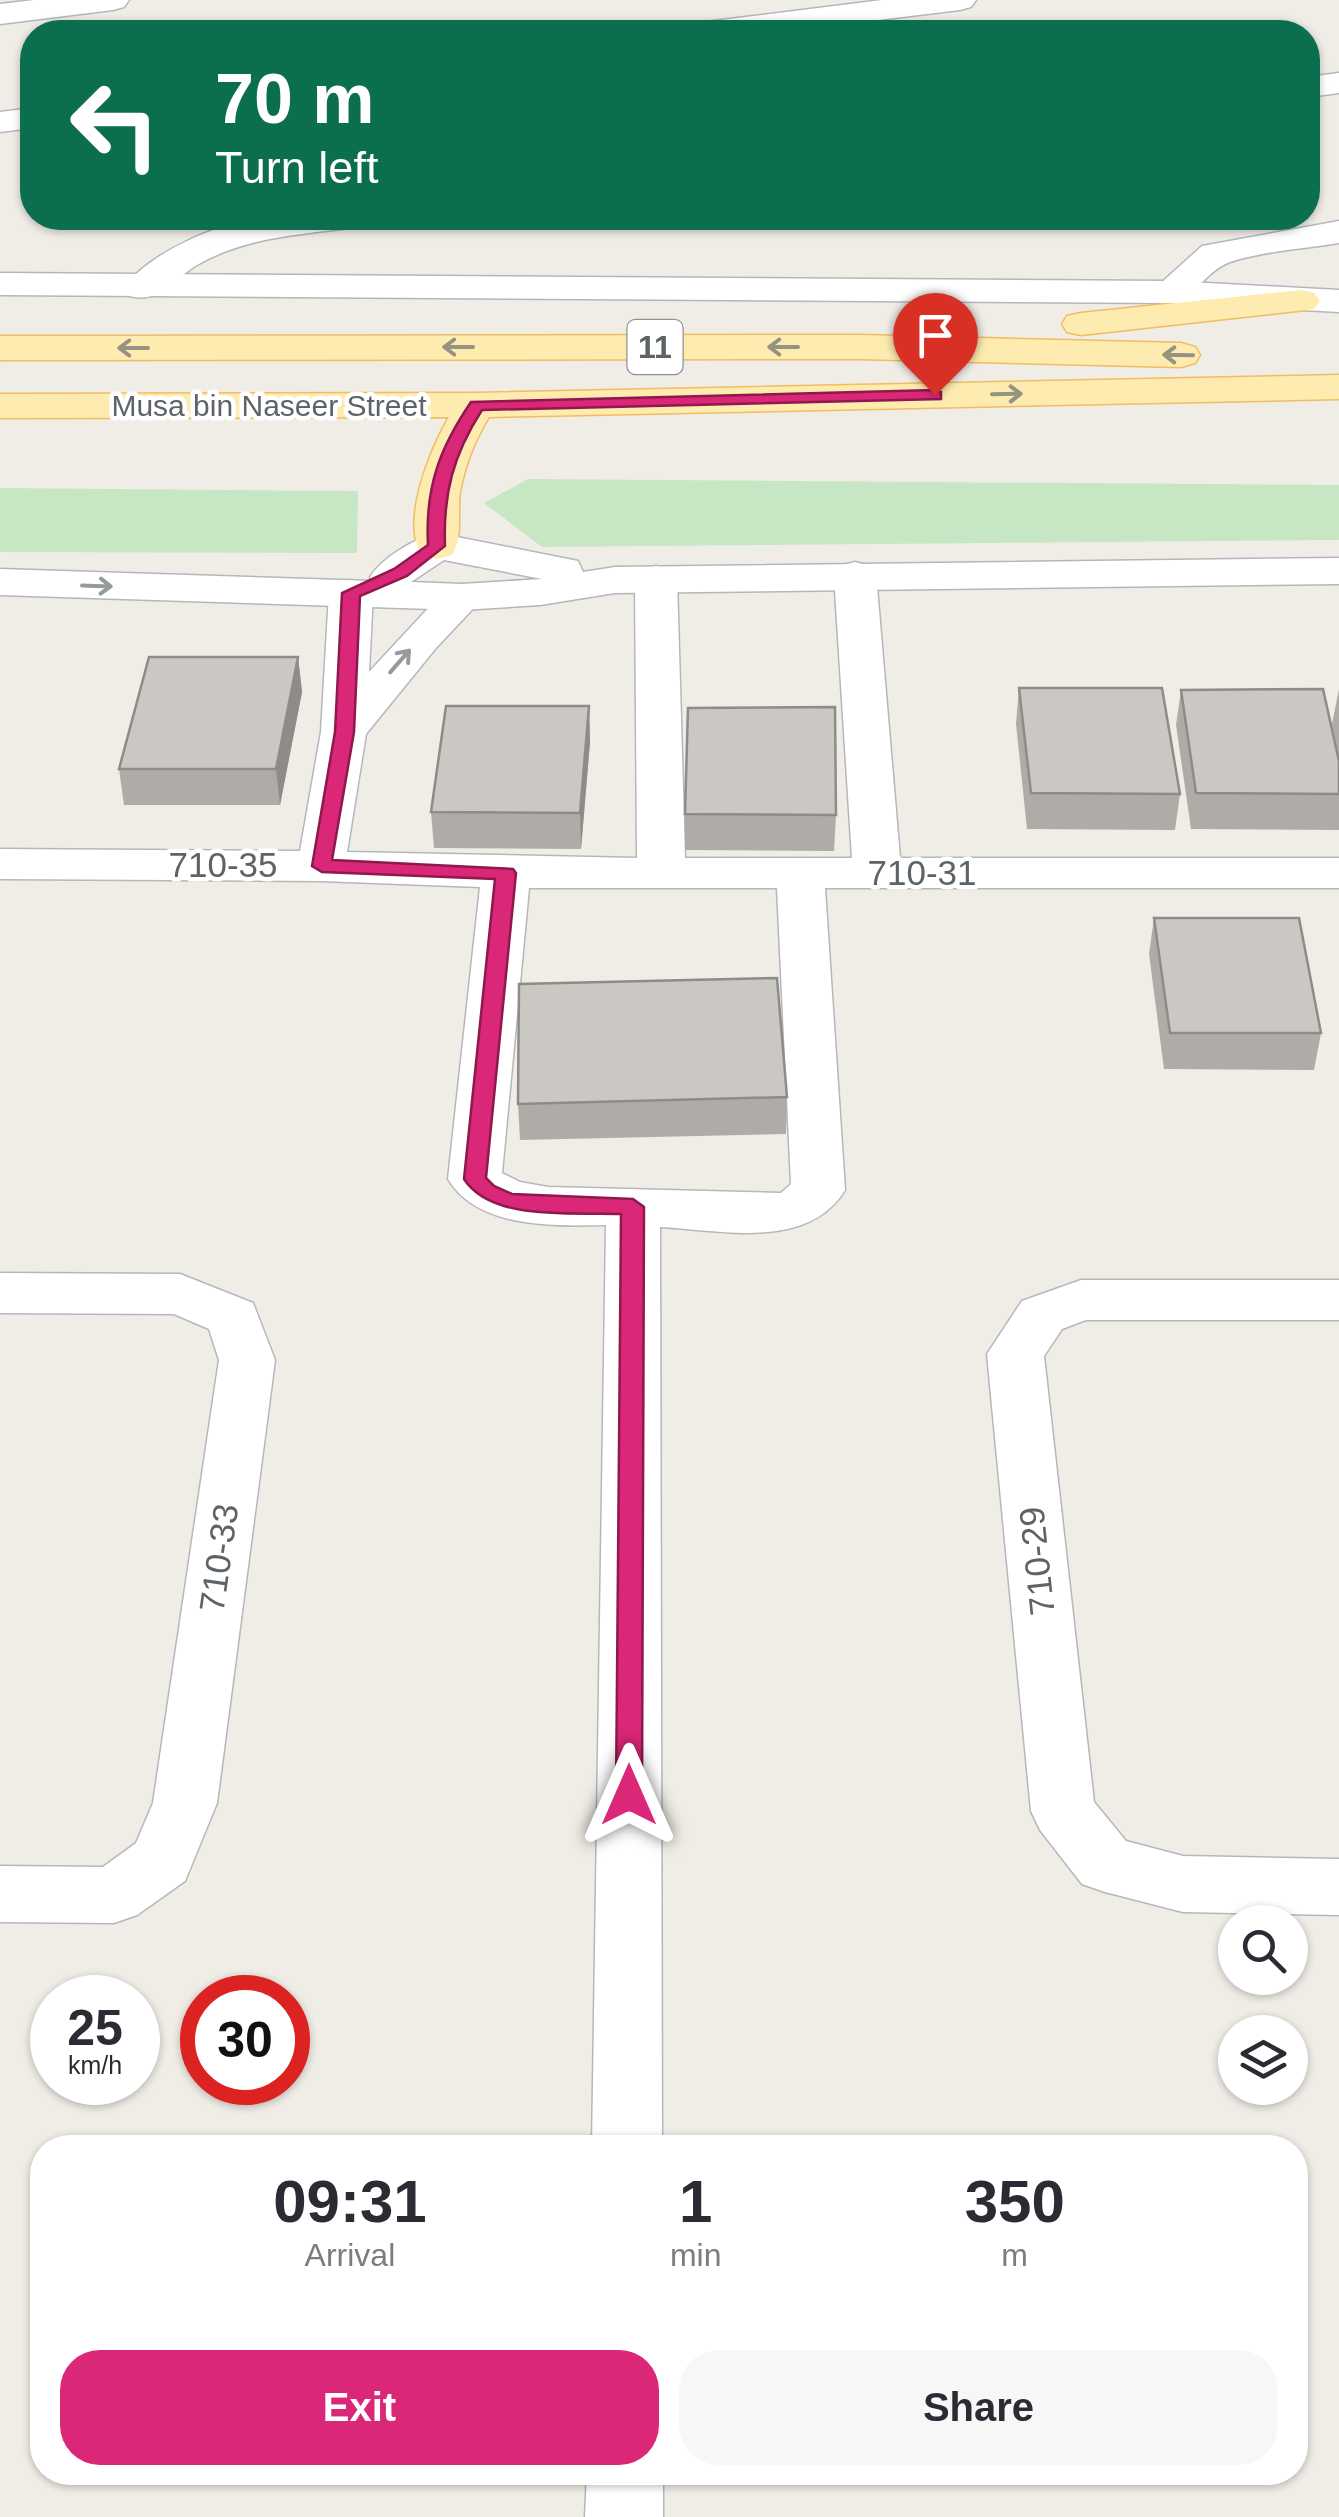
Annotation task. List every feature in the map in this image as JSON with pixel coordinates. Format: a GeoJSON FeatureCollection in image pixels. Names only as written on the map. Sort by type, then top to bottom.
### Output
{"type":"FeatureCollection","features":[{"type":"Feature","properties":{"kind":"main road"},"geometry":{"type":"LineString","coordinates":[[860,346],[1320,300]]}},
{"type":"Feature","properties":{"kind":"main road","name":"Musa bin Naseer Street"},"geometry":{"type":"LineString","coordinates":[[0,348],[860,346],[1326,373]]}},
{"type":"Feature","properties":{"kind":"main road","name":"Musa bin Naseer Street"},"geometry":{"type":"LineString","coordinates":[[0,406],[476,406],[1326,373]]}},
{"type":"Feature","properties":{"kind":"main road"},"geometry":{"type":"LineString","coordinates":[[437,546],[435,509],[441,473],[455,438],[476,406]]}},
{"type":"Feature","properties":{"kind":"street"},"geometry":{"type":"LineString","coordinates":[[0,14],[113,0]]}},
{"type":"Feature","properties":{"kind":"street"},"geometry":{"type":"LineString","coordinates":[[801,20],[960,0]]}},
{"type":"Feature","properties":{"kind":"street"},"geometry":{"type":"LineString","coordinates":[[142,288],[184,258],[248,230]]}},
{"type":"Feature","properties":{"kind":"street"},"geometry":{"type":"LineString","coordinates":[[1170,292],[1215,254],[1339,232]]}},
{"type":"Feature","properties":{"kind":"street"},"geometry":{"type":"LineString","coordinates":[[0,284],[142,288],[1170,292],[1320,300]]}},
{"type":"Feature","properties":{"kind":"street"},"geometry":{"type":"LineString","coordinates":[[351,593],[400,573],[437,546],[636,580]]}},
{"type":"Feature","properties":{"kind":"street"},"geometry":{"type":"LineString","coordinates":[[0,582],[462,596],[540,592],[636,580],[1339,571]]}},
{"type":"Feature","properties":{"kind":"street"},"geometry":{"type":"LineString","coordinates":[[856,576],[877,873]]}},
{"type":"Feature","properties":{"kind":"street"},"geometry":{"type":"LineString","coordinates":[[636,580],[661,873]]}},
{"type":"Feature","properties":{"kind":"street"},"geometry":{"type":"LineString","coordinates":[[322,866],[344,732],[351,593]]}},
{"type":"Feature","properties":{"kind":"street"},"geometry":{"type":"LineString","coordinates":[[344,732],[420,639],[462,596]]}},
{"type":"Feature","properties":{"kind":"street","name":"710-35"},"geometry":{"type":"LineString","coordinates":[[0,864],[322,866],[506,873]]}},
{"type":"Feature","properties":{"kind":"street"},"geometry":{"type":"LineString","coordinates":[[506,873],[475,1179],[486,1192],[510,1201],[775,1214],[800,1206],[818,1190],[800,873]]}},
{"type":"Feature","properties":{"kind":"street","name":"710-31"},"geometry":{"type":"LineString","coordinates":[[506,873],[1339,873]]}},
{"type":"Feature","properties":{"kind":"street"},"geometry":{"type":"LineString","coordinates":[[627,2135],[633,1207]]}},
{"type":"Feature","properties":{"kind":"street","name":"710-33"},"geometry":{"type":"LineString","coordinates":[[0,1292],[180,1294],[233,1317],[248,1360],[185,1803],[162,1861],[114,1895],[0,1894]]}},
{"type":"Feature","properties":{"kind":"street","name":"710-29"},"geometry":{"type":"LineString","coordinates":[[1339,1300],[1080,1300],[1042,1315],[1015,1354],[1063,1812],[1106,1864],[1183,1884],[1339,1887]]}},
{"type":"Feature","properties":{"kind":"street"},"geometry":{"type":"LineString","coordinates":[[624,2517],[625,2485]]}},
{"type":"Feature","properties":{"kind":"green space"},"geometry":{"type":"Polygon","coordinates":[[[528,479],[1339,485],[1339,540],[542,547],[484,503],[528,479]]]}},
{"type":"Feature","properties":{"kind":"green space"},"geometry":{"type":"Polygon","coordinates":[[[0,488],[358,491],[357,553],[0,552],[0,488]]]}},
{"type":"Feature","properties":{"kind":"building"},"geometry":{"type":"Polygon","coordinates":[[[149,657],[298,657],[276,769],[119,769],[149,657]]]}},
{"type":"Feature","properties":{"kind":"building"},"geometry":{"type":"Polygon","coordinates":[[[1019,688],[1162,688],[1180,794],[1031,793],[1019,688]]]}},
{"type":"Feature","properties":{"kind":"building"},"geometry":{"type":"Polygon","coordinates":[[[1323,689],[1339,761],[1339,794],[1196,793],[1181,690],[1323,689]]]}},
{"type":"Feature","properties":{"kind":"building"},"geometry":{"type":"Polygon","coordinates":[[[446,706],[589,706],[580,813],[431,812],[446,706]]]}},
{"type":"Feature","properties":{"kind":"building"},"geometry":{"type":"Polygon","coordinates":[[[835,707],[836,815],[685,814],[688,708],[835,707]]]}},
{"type":"Feature","properties":{"kind":"building"},"geometry":{"type":"Polygon","coordinates":[[[1154,918],[1299,918],[1321,1033],[1170,1033],[1154,918]]]}},
{"type":"Feature","properties":{"kind":"building"},"geometry":{"type":"Polygon","coordinates":[[[777,978],[787,1097],[518,1104],[519,984],[777,978]]]}},
{"type":"Feature","properties":{"kind":"route"},"geometry":{"type":"LineString","coordinates":[[629,1795],[633,1207],[510,1201],[486,1192],[475,1179],[506,873],[322,866],[344,732],[351,593],[400,573],[437,546],[435,509],[441,473],[455,438],[476,406],[935,395]]}}]}
